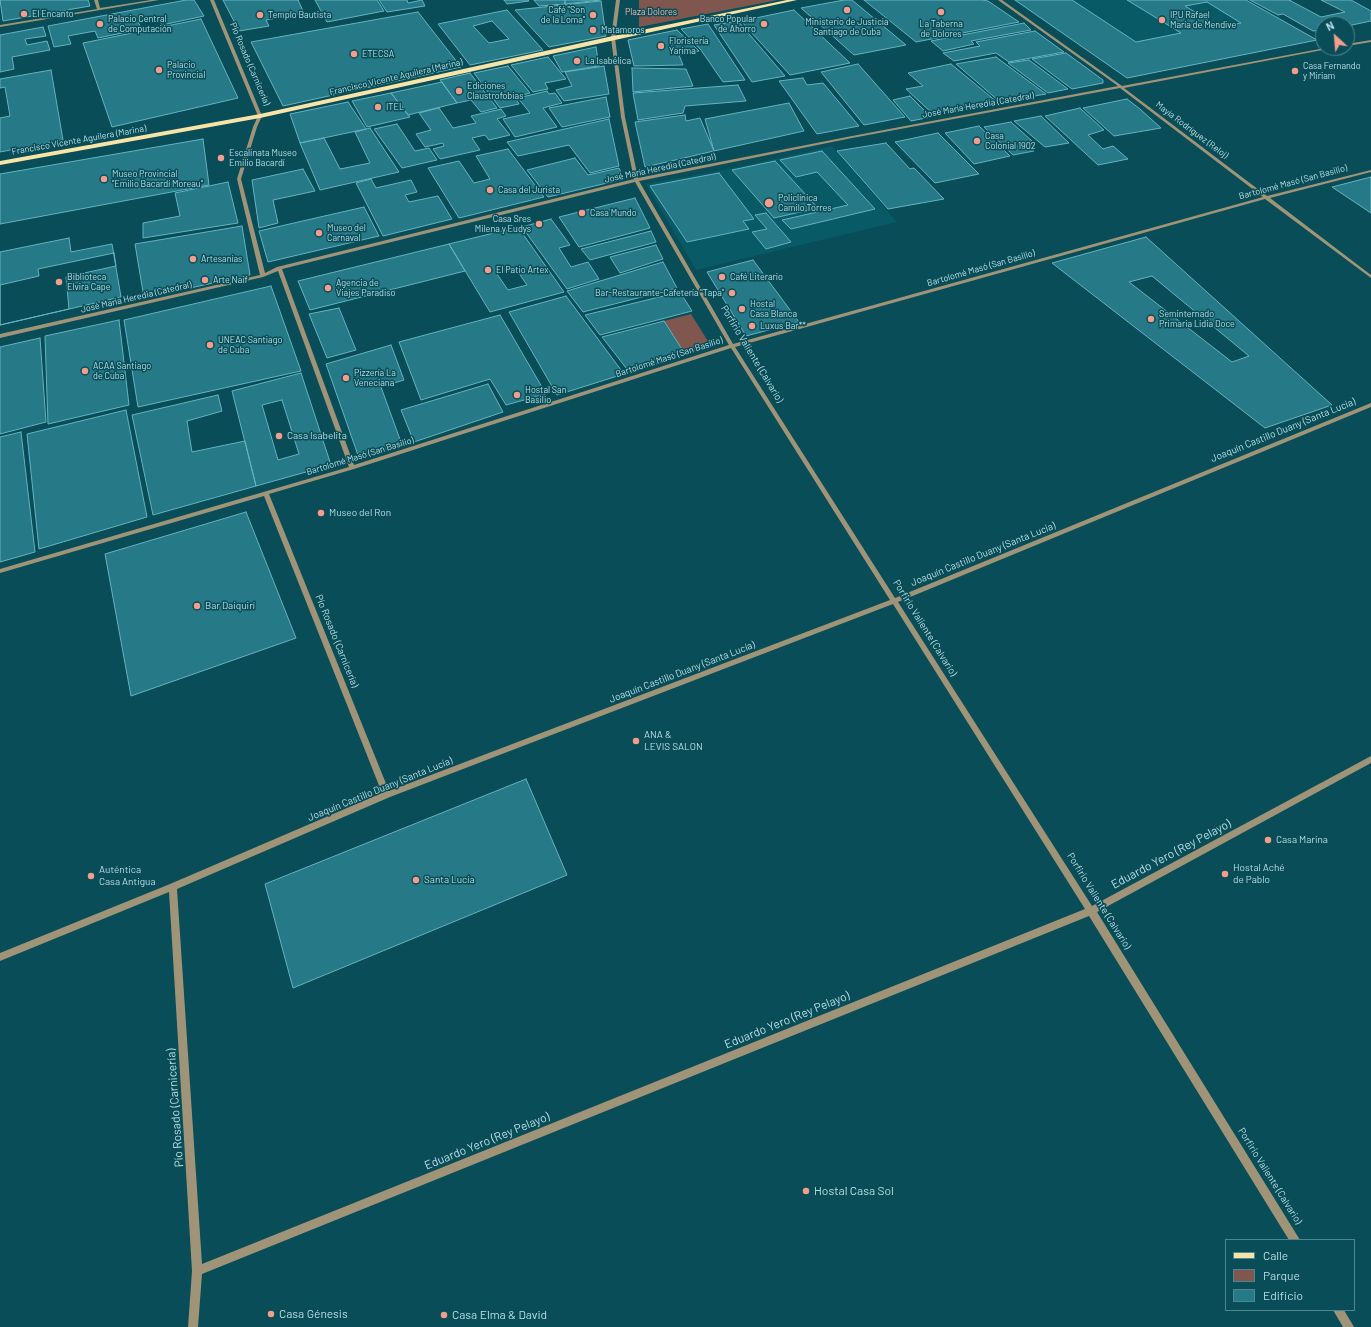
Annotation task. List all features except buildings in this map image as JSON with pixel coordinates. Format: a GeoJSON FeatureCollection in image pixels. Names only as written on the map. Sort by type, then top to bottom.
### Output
{"type":"FeatureCollection","features":[{"type":"Feature","properties":{"kind":"main road","name":"Francisco Vicente Aguilera (Marina)"},"geometry":{"type":"LineString","coordinates":[[0,163],[260,116],[613,38],[794,0]]}},
{"type":"Feature","properties":{"kind":"street"},"geometry":{"type":"LineString","coordinates":[[96,0],[99,10]]}},
{"type":"Feature","properties":{"kind":"street"},"geometry":{"type":"LineString","coordinates":[[0,26],[157,0]]}},
{"type":"Feature","properties":{"kind":"street","name":"Pío Rosado (Carnicería)"},"geometry":{"type":"LineString","coordinates":[[212,0],[260,116],[255,127],[239,180],[263,276]]}},
{"type":"Feature","properties":{"kind":"street","name":"Porfirio Valiente (Calvario)"},"geometry":{"type":"LineString","coordinates":[[618,0],[613,38],[623,117],[636,180],[732,346],[1091,911],[1294,1239]]}},
{"type":"Feature","properties":{"kind":"street","name":"Mayía Rodríguez (Reloj)"},"geometry":{"type":"LineString","coordinates":[[1000,0],[1121,87],[1371,277]]}},
{"type":"Feature","properties":{"kind":"street"},"geometry":{"type":"LineString","coordinates":[[1355,43],[1371,40]]}},
{"type":"Feature","properties":{"kind":"street","name":"José María Heredia (Catedral)"},"geometry":{"type":"LineString","coordinates":[[0,336],[263,276],[279,268],[636,180],[859,135],[1315,51]]}},
{"type":"Feature","properties":{"kind":"street","name":"Bartolomé Masó (San Basilio)"},"geometry":{"type":"LineString","coordinates":[[0,571],[352,468],[732,346],[1267,197],[1371,171]]}},
{"type":"Feature","properties":{"kind":"street"},"geometry":{"type":"LineString","coordinates":[[279,268],[352,468]]}},
{"type":"Feature","properties":{"kind":"street","name":"Joaquín Castillo Duany (Santa Lucía)"},"geometry":{"type":"LineString","coordinates":[[0,957],[173,887],[387,795],[894,602],[1371,405]]}},
{"type":"Feature","properties":{"kind":"street","name":"Pío Rosado (Carnicería)"},"geometry":{"type":"LineString","coordinates":[[266,494],[387,795]]}},
{"type":"Feature","properties":{"kind":"street","name":"Eduardo Yero (Rey Pelayo)"},"geometry":{"type":"LineString","coordinates":[[197,1270],[1091,911],[1371,759]]}},
{"type":"Feature","properties":{"kind":"street","name":"Pío Rosado (Carnicería)"},"geometry":{"type":"LineString","coordinates":[[173,887],[197,1270],[193,1327]]}},
{"type":"Feature","properties":{"kind":"street"},"geometry":{"type":"LineString","coordinates":[[1339,1311],[1349,1327]]}},
{"type":"Feature","properties":{"kind":"shaded area","name":"IPU Rafael María de Mendive"},"geometry":{"type":"Polygon","coordinates":[[[1013,0],[1246,0],[1315,39],[1315,40],[1127,78],[1013,0]]]}},
{"type":"Feature","properties":{"kind":"shaded area","name":"Policlínica Camilo Torres"},"geometry":{"type":"Polygon","coordinates":[[[832,146],[897,222],[696,270],[646,184],[734,168],[832,146]]]}},
{"type":"Feature","properties":{"kind":"green space","name":"Plaza Dolores"},"geometry":{"type":"Polygon","coordinates":[[[639,0],[778,0],[639,27],[639,0]]]}},
{"type":"Feature","properties":{"kind":"green space"},"geometry":{"type":"Polygon","coordinates":[[[691,314],[711,346],[685,354],[664,321],[691,314]]]}},
{"type":"Feature","properties":{"kind":"place","name":"Ministerio de Justicia Santiago de Cuba"},"geometry":{"type":"Point","coordinates":[847,10]}},
{"type":"Feature","properties":{"kind":"place","name":"La Taberna de Dolores"},"geometry":{"type":"Point","coordinates":[941,12]}},
{"type":"Feature","properties":{"kind":"place","name":"El Encanto"},"geometry":{"type":"Point","coordinates":[24,14]}},
{"type":"Feature","properties":{"kind":"place","name":"Templo Bautista"},"geometry":{"type":"Point","coordinates":[260,15]}},
{"type":"Feature","properties":{"kind":"place","name":"Café \"Son de la Loma\""},"geometry":{"type":"Point","coordinates":[593,15]}},
{"type":"Feature","properties":{"kind":"place","name":"IPU Rafael María de Mendive"},"geometry":{"type":"Point","coordinates":[1162,20]}},
{"type":"Feature","properties":{"kind":"place","name":"Palacio Central de Computación"},"geometry":{"type":"Point","coordinates":[100,24]}},
{"type":"Feature","properties":{"kind":"place","name":"Banco Popular de Ahorro"},"geometry":{"type":"Point","coordinates":[764,24]}},
{"type":"Feature","properties":{"kind":"place","name":"Matamoros"},"geometry":{"type":"Point","coordinates":[593,30]}},
{"type":"Feature","properties":{"kind":"place","name":"Floristería Yarima"},"geometry":{"type":"Point","coordinates":[661,46]}},
{"type":"Feature","properties":{"kind":"place","name":"ETECSA"},"geometry":{"type":"Point","coordinates":[354,54]}},
{"type":"Feature","properties":{"kind":"place","name":"La Isabélica"},"geometry":{"type":"Point","coordinates":[577,61]}},
{"type":"Feature","properties":{"kind":"place","name":"Palacio Provincial"},"geometry":{"type":"Point","coordinates":[159,70]}},
{"type":"Feature","properties":{"kind":"place","name":"Casa Fernando y Miriam"},"geometry":{"type":"Point","coordinates":[1295,71]}},
{"type":"Feature","properties":{"kind":"place","name":"Ediciones Claustrofobias"},"geometry":{"type":"Point","coordinates":[459,91]}},
{"type":"Feature","properties":{"kind":"place","name":"ITEL"},"geometry":{"type":"Point","coordinates":[378,107]}},
{"type":"Feature","properties":{"kind":"place","name":"Casa Colonial 1902"},"geometry":{"type":"Point","coordinates":[977,141]}},
{"type":"Feature","properties":{"kind":"place","name":"Escalinata Museo Emilio Bacardí"},"geometry":{"type":"Point","coordinates":[221,158]}},
{"type":"Feature","properties":{"kind":"place","name":"Museo Provincial \"Emilio Bacardí Moreau\""},"geometry":{"type":"Point","coordinates":[104,179]}},
{"type":"Feature","properties":{"kind":"place","name":"Casa del Jurista"},"geometry":{"type":"Point","coordinates":[490,190]}},
{"type":"Feature","properties":{"kind":"place","name":"Policlínica Camilo Torres"},"geometry":{"type":"Point","coordinates":[769,203]}},
{"type":"Feature","properties":{"kind":"place","name":"Casa Mundo"},"geometry":{"type":"Point","coordinates":[582,213]}},
{"type":"Feature","properties":{"kind":"place","name":"Casa Sres Milena y Eudys"},"geometry":{"type":"Point","coordinates":[539,224]}},
{"type":"Feature","properties":{"kind":"place","name":"Museo del Carnaval"},"geometry":{"type":"Point","coordinates":[319,233]}},
{"type":"Feature","properties":{"kind":"place","name":"Artesanías"},"geometry":{"type":"Point","coordinates":[193,259]}},
{"type":"Feature","properties":{"kind":"place","name":"El Patio Artex"},"geometry":{"type":"Point","coordinates":[488,270]}},
{"type":"Feature","properties":{"kind":"place","name":"Café Literario"},"geometry":{"type":"Point","coordinates":[722,277]}},
{"type":"Feature","properties":{"kind":"place","name":"Arte Naif"},"geometry":{"type":"Point","coordinates":[205,280]}},
{"type":"Feature","properties":{"kind":"place","name":"Biblioteca Elvira Cape"},"geometry":{"type":"Point","coordinates":[59,282]}},
{"type":"Feature","properties":{"kind":"place","name":"Agencia de Viajes Paradiso"},"geometry":{"type":"Point","coordinates":[328,288]}},
{"type":"Feature","properties":{"kind":"place","name":"Bar-Restaurante-Cafetería \"Tapa\""},"geometry":{"type":"Point","coordinates":[732,293]}},
{"type":"Feature","properties":{"kind":"place","name":"Hostal Casa Blanca"},"geometry":{"type":"Point","coordinates":[742,309]}},
{"type":"Feature","properties":{"kind":"place","name":"Seminternado Primaria Lidia Doce"},"geometry":{"type":"Point","coordinates":[1151,319]}},
{"type":"Feature","properties":{"kind":"place","name":"Luxus Bar**"},"geometry":{"type":"Point","coordinates":[752,326]}},
{"type":"Feature","properties":{"kind":"place","name":"UNEAC Santiago de Cuba"},"geometry":{"type":"Point","coordinates":[210,345]}},
{"type":"Feature","properties":{"kind":"place","name":"ACAA Santiago de Cuba"},"geometry":{"type":"Point","coordinates":[85,371]}},
{"type":"Feature","properties":{"kind":"place","name":"Pizzería La Veneciana"},"geometry":{"type":"Point","coordinates":[346,378]}},
{"type":"Feature","properties":{"kind":"place","name":"Hostal San Basilio"},"geometry":{"type":"Point","coordinates":[517,395]}},
{"type":"Feature","properties":{"kind":"place","name":"Casa Isabelita"},"geometry":{"type":"Point","coordinates":[279,436]}},
{"type":"Feature","properties":{"kind":"place","name":"Museo del Ron"},"geometry":{"type":"Point","coordinates":[321,513]}},
{"type":"Feature","properties":{"kind":"place","name":"Bar Daiquirí"},"geometry":{"type":"Point","coordinates":[197,606]}},
{"type":"Feature","properties":{"kind":"place","name":"ANA & LEVIS SALON"},"geometry":{"type":"Point","coordinates":[636,741]}},
{"type":"Feature","properties":{"kind":"place","name":"Casa Marina"},"geometry":{"type":"Point","coordinates":[1268,840]}},
{"type":"Feature","properties":{"kind":"place","name":"Hostal Aché de Pablo"},"geometry":{"type":"Point","coordinates":[1225,874]}},
{"type":"Feature","properties":{"kind":"place","name":"Auténtica Casa Antigua"},"geometry":{"type":"Point","coordinates":[91,876]}},
{"type":"Feature","properties":{"kind":"place","name":"Santa Lucía"},"geometry":{"type":"Point","coordinates":[416,880]}},
{"type":"Feature","properties":{"kind":"place","name":"Hostal Casa Sol"},"geometry":{"type":"Point","coordinates":[806,1191]}},
{"type":"Feature","properties":{"kind":"place","name":"Casa Génesis"},"geometry":{"type":"Point","coordinates":[271,1314]}},
{"type":"Feature","properties":{"kind":"place","name":"Casa Elma & David"},"geometry":{"type":"Point","coordinates":[444,1315]}}]}
